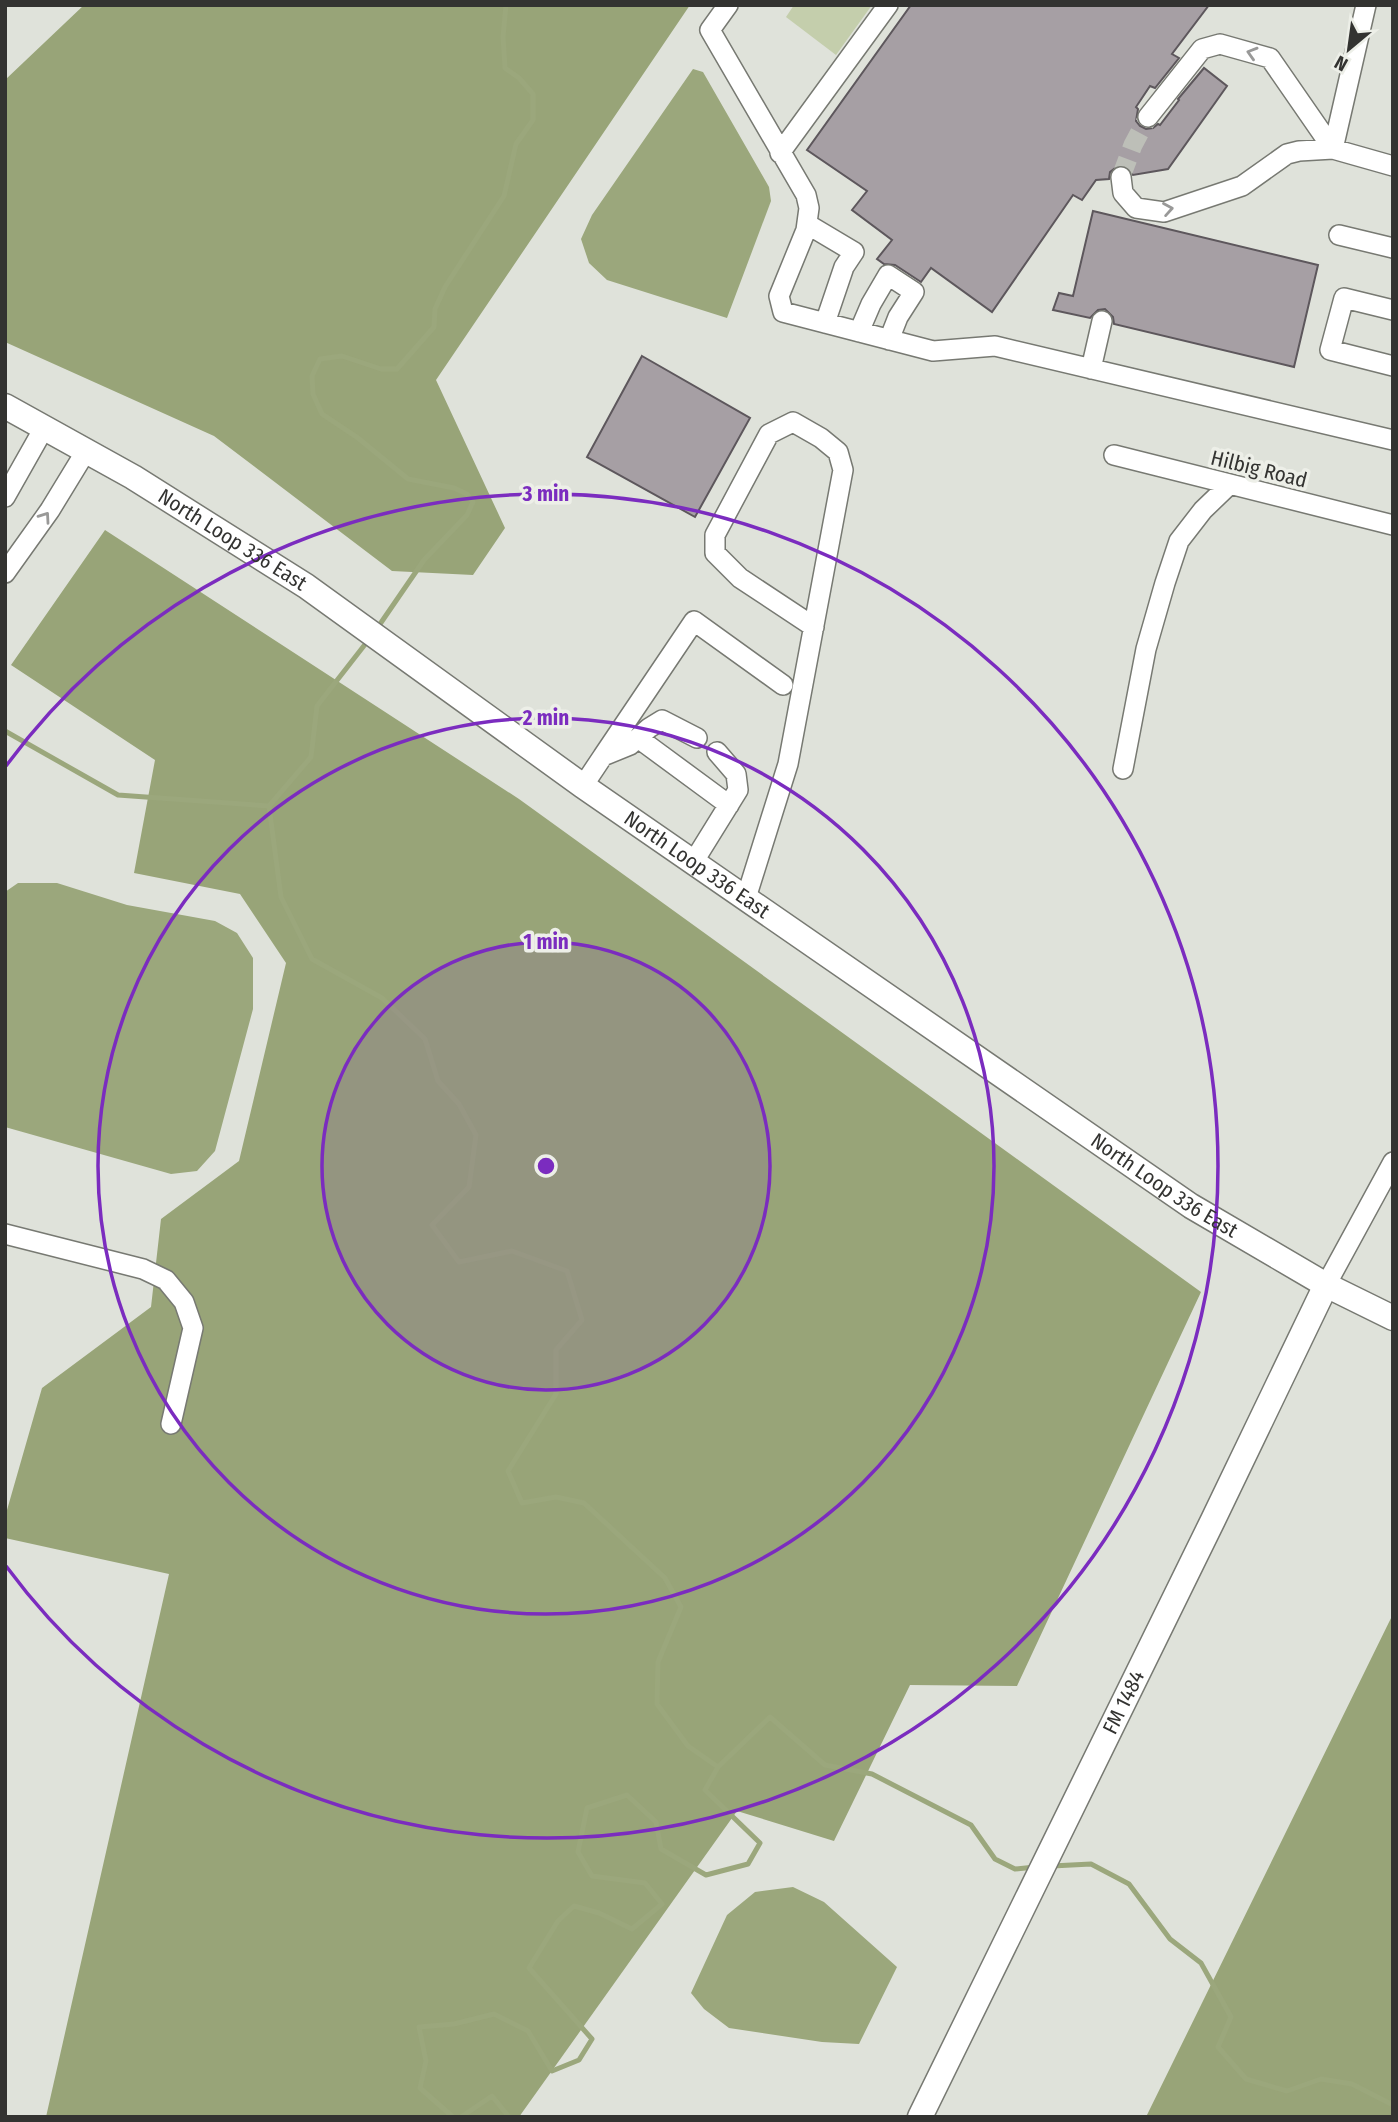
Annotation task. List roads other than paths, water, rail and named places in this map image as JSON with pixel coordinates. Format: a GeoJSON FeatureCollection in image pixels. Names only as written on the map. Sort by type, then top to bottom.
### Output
{"type":"FeatureCollection","features":[{"type":"Feature","properties":{"kind":"main road","name":"North Loop 336 East"},"geometry":{"type":"LineString","coordinates":[[5,406],[133,477],[306,586],[583,786],[1191,1206],[1326,1285],[1393,1318]]}},
{"type":"Feature","properties":{"kind":"main road","name":"FM 1484"},"geometry":{"type":"LineString","coordinates":[[919,2117],[1326,1285]]}},
{"type":"Feature","properties":{"kind":"street"},"geometry":{"type":"LineString","coordinates":[[728,5],[710,30],[806,195],[809,208],[806,230],[779,296],[783,312],[933,351],[995,346],[1393,440]]}},
{"type":"Feature","properties":{"kind":"street"},"geometry":{"type":"LineString","coordinates":[[780,153],[888,5]]}},
{"type":"Feature","properties":{"kind":"street"},"geometry":{"type":"LineString","coordinates":[[1333,149],[1366,5]]}},
{"type":"Feature","properties":{"kind":"street"},"geometry":{"type":"LineString","coordinates":[[1148,117],[1202,49],[1220,44],[1270,58],[1333,149]]}},
{"type":"Feature","properties":{"kind":"street"},"geometry":{"type":"LineString","coordinates":[[1121,177],[1123,193],[1136,208],[1164,212],[1242,186],[1287,154],[1299,150],[1333,149],[1393,166]]}},
{"type":"Feature","properties":{"kind":"street"},"geometry":{"type":"LineString","coordinates":[[807,223],[854,252],[844,267],[825,323]]}},
{"type":"Feature","properties":{"kind":"street"},"geometry":{"type":"LineString","coordinates":[[1339,234],[1393,248]]}},
{"type":"Feature","properties":{"kind":"street"},"geometry":{"type":"LineString","coordinates":[[859,332],[888,275],[914,292],[898,317],[889,340]]}},
{"type":"Feature","properties":{"kind":"street"},"geometry":{"type":"LineString","coordinates":[[1393,310],[1344,298],[1330,350],[1393,366]]}},
{"type":"Feature","properties":{"kind":"street"},"geometry":{"type":"LineString","coordinates":[[1091,369],[1102,321]]}},
{"type":"Feature","properties":{"kind":"street"},"geometry":{"type":"LineString","coordinates":[[746,898],[788,764],[844,470],[838,452],[821,438],[793,422],[769,434],[715,535],[715,553],[740,578],[814,627]]}},
{"type":"Feature","properties":{"kind":"street"},"geometry":{"type":"LineString","coordinates":[[5,497],[44,428]]}},
{"type":"Feature","properties":{"kind":"street"},"geometry":{"type":"LineString","coordinates":[[5,573],[50,510],[86,451]]}},
{"type":"Feature","properties":{"kind":"street","name":"Hilbig Road"},"geometry":{"type":"LineString","coordinates":[[1114,456],[1393,525]]}},
{"type":"Feature","properties":{"kind":"street"},"geometry":{"type":"LineString","coordinates":[[1123,769],[1146,649],[1179,541],[1203,510],[1229,485]]}},
{"type":"Feature","properties":{"kind":"street"},"geometry":{"type":"LineString","coordinates":[[583,786],[694,621],[783,685]]}},
{"type":"Feature","properties":{"kind":"street"},"geometry":{"type":"LineString","coordinates":[[603,756],[630,745],[662,720],[697,738]]}},
{"type":"Feature","properties":{"kind":"street"},"geometry":{"type":"LineString","coordinates":[[638,738],[729,805]]}},
{"type":"Feature","properties":{"kind":"street"},"geometry":{"type":"LineString","coordinates":[[694,861],[738,790],[736,774],[718,752]]}},
{"type":"Feature","properties":{"kind":"street"},"geometry":{"type":"LineString","coordinates":[[1326,1285],[1393,1162]]}},
{"type":"Feature","properties":{"kind":"street"},"geometry":{"type":"LineString","coordinates":[[5,1234],[142,1269],[166,1280],[184,1302],[193,1328],[171,1424]]}},
{"type":"Feature","properties":{"kind":"waterway"},"geometry":{"type":"LineString","coordinates":[[378,627],[424,560],[467,515],[473,502],[467,494],[454,488],[408,479],[358,438],[322,414],[313,394],[312,376],[320,359],[342,356],[381,369],[397,369],[434,327],[435,309],[445,287],[504,196],[516,144],[533,120],[533,94],[519,78],[505,68],[503,37],[506,5]]}},
{"type":"Feature","properties":{"kind":"waterway"},"geometry":{"type":"LineString","coordinates":[[269,806],[311,757],[317,706],[370,638]]}},
{"type":"Feature","properties":{"kind":"waterway"},"geometry":{"type":"LineString","coordinates":[[5,731],[118,795],[269,806]]}},
{"type":"Feature","properties":{"kind":"waterway"},"geometry":{"type":"LineString","coordinates":[[269,806],[281,897],[312,959],[382,998],[425,1039],[438,1081],[459,1104],[476,1135],[469,1187],[432,1225],[459,1262],[512,1251],[567,1271],[582,1320],[556,1350],[556,1394],[508,1471],[522,1503],[556,1497],[584,1503],[665,1578],[681,1607],[658,1662],[657,1704],[688,1746],[718,1767],[770,1717],[825,1765],[872,1774],[971,1825],[995,1859],[1015,1869],[1035,1867]]}},
{"type":"Feature","properties":{"kind":"waterway"},"geometry":{"type":"LineString","coordinates":[[453,2117],[420,2088],[426,2061],[419,2027],[454,2024],[494,2014],[528,2031],[552,2071],[579,2060],[592,2039],[529,1968],[558,1921],[574,1906],[599,1913],[632,1929],[662,1904],[645,1883],[592,1876],[578,1852],[587,1808],[627,1795],[656,1822],[661,1849],[706,1875],[748,1864],[760,1843],[705,1790],[718,1767]]}},
{"type":"Feature","properties":{"kind":"waterway"},"geometry":{"type":"LineString","coordinates":[[1052,1866],[1091,1864],[1129,1884],[1170,1939],[1201,1963],[1231,2017],[1218,2047],[1246,2079],[1287,2091],[1321,2079],[1352,2084],[1393,2105]]}},
{"type":"Feature","properties":{"kind":"waterway"},"geometry":{"type":"LineString","coordinates":[[461,2117],[492,2096],[509,2117]]}},
{"type":"Feature","properties":{"kind":"tunnel"},"geometry":{"type":"LineString","coordinates":[[1121,177],[1133,145],[1148,117]]}}]}
